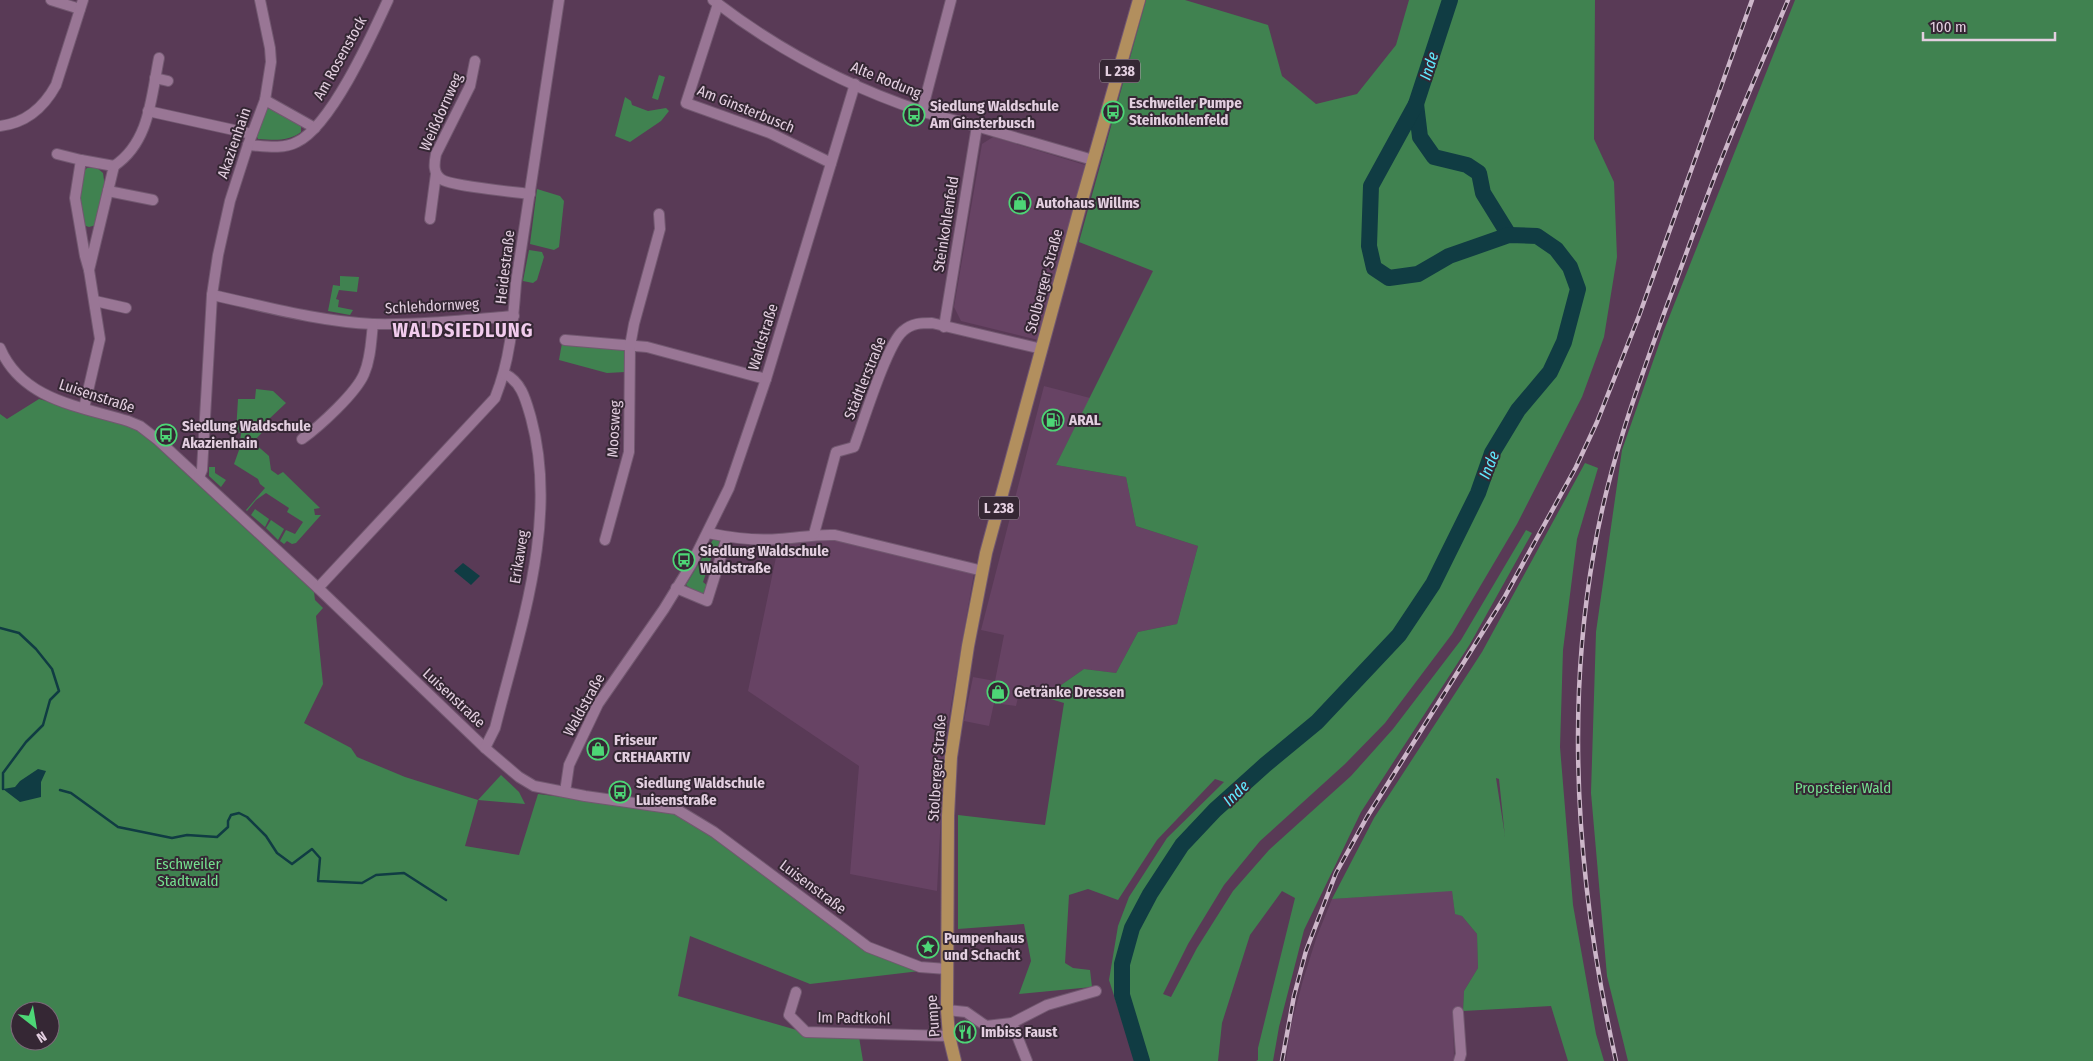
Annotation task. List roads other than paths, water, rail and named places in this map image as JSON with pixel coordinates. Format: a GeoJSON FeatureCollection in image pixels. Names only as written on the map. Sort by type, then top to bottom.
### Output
{"type":"FeatureCollection","features":[{"type":"Feature","properties":{"kind":"main road","name":"Stolberger Straße"},"geometry":{"type":"LineString","coordinates":[[947,969],[948,816],[952,748],[968,646],[983,571],[1093,160],[1139,0]]}},
{"type":"Feature","properties":{"kind":"main road","name":"Pumpe"},"geometry":{"type":"LineString","coordinates":[[947,969],[947,1010],[949,1036],[954,1061]]}},
{"type":"Feature","properties":{"kind":"street"},"geometry":{"type":"LineString","coordinates":[[0,126],[24,120],[33,114],[50,96],[56,84],[81,5],[50,0]]}},
{"type":"Feature","properties":{"kind":"street","name":"Akazienhain"},"geometry":{"type":"LineString","coordinates":[[199,477],[202,470],[212,295],[218,255],[230,201],[265,100],[271,55],[260,0]]}},
{"type":"Feature","properties":{"kind":"street","name":"Am Rosenstock"},"geometry":{"type":"LineString","coordinates":[[248,145],[276,147],[291,145],[307,137],[337,98],[361,57],[388,0]]}},
{"type":"Feature","properties":{"kind":"street","name":"Heidestraße"},"geometry":{"type":"LineString","coordinates":[[318,588],[496,398],[505,374],[514,316],[516,284],[558,0]]}},
{"type":"Feature","properties":{"kind":"street"},"geometry":{"type":"LineString","coordinates":[[922,111],[951,0]]}},
{"type":"Feature","properties":{"kind":"street","name":"Alte Rodung"},"geometry":{"type":"LineString","coordinates":[[715,2],[738,20],[772,42],[818,67],[855,84],[922,111],[1093,160]]}},
{"type":"Feature","properties":{"kind":"street","name":"Am Ginsterbusch"},"geometry":{"type":"LineString","coordinates":[[715,2],[686,103],[761,129],[831,163]]}},
{"type":"Feature","properties":{"kind":"street"},"geometry":{"type":"LineString","coordinates":[[90,270],[114,166],[124,159],[138,141],[148,112],[159,58]]}},
{"type":"Feature","properties":{"kind":"street","name":"Weißdornweg"},"geometry":{"type":"LineString","coordinates":[[430,219],[436,174],[434,166],[436,154],[470,86],[476,61]]}},
{"type":"Feature","properties":{"kind":"street"},"geometry":{"type":"LineString","coordinates":[[155,78],[168,81]]}},
{"type":"Feature","properties":{"kind":"street","name":"Waldstraße"},"geometry":{"type":"LineString","coordinates":[[565,792],[569,765],[598,704],[664,609],[708,533],[729,488],[766,379],[855,84]]}},
{"type":"Feature","properties":{"kind":"street"},"geometry":{"type":"LineString","coordinates":[[265,100],[315,128]]}},
{"type":"Feature","properties":{"kind":"street"},"geometry":{"type":"LineString","coordinates":[[148,112],[252,134]]}},
{"type":"Feature","properties":{"kind":"street","name":"Steinkohlenfeld"},"geometry":{"type":"LineString","coordinates":[[944,327],[977,126]]}},
{"type":"Feature","properties":{"kind":"street"},"geometry":{"type":"LineString","coordinates":[[57,154],[114,166]]}},
{"type":"Feature","properties":{"kind":"street"},"geometry":{"type":"LineString","coordinates":[[81,160],[75,198],[90,270],[100,338],[84,408]]}},
{"type":"Feature","properties":{"kind":"street","name":"Weißdornweg"},"geometry":{"type":"LineString","coordinates":[[436,174],[447,183],[530,194]]}},
{"type":"Feature","properties":{"kind":"street"},"geometry":{"type":"LineString","coordinates":[[108,191],[153,200]]}},
{"type":"Feature","properties":{"kind":"street","name":"Moosweg"},"geometry":{"type":"LineString","coordinates":[[605,540],[629,452],[630,346],[634,324],[660,229],[659,214]]}},
{"type":"Feature","properties":{"kind":"street"},"geometry":{"type":"LineString","coordinates":[[81,229],[89,232],[99,227]]}},
{"type":"Feature","properties":{"kind":"street"},"geometry":{"type":"LineString","coordinates":[[212,295],[292,312],[373,324]]}},
{"type":"Feature","properties":{"kind":"street"},"geometry":{"type":"LineString","coordinates":[[95,301],[126,308]]}},
{"type":"Feature","properties":{"kind":"street","name":"Schlehdornweg"},"geometry":{"type":"LineString","coordinates":[[302,440],[315,430],[362,379],[369,358],[373,324],[514,316]]}},
{"type":"Feature","properties":{"kind":"street","name":"Städtlerstraße"},"geometry":{"type":"LineString","coordinates":[[814,534],[836,452],[854,447],[892,346],[902,331],[917,324],[932,324],[1042,349]]}},
{"type":"Feature","properties":{"kind":"street"},"geometry":{"type":"LineString","coordinates":[[565,340],[647,347],[766,379]]}},
{"type":"Feature","properties":{"kind":"street","name":"Luisenstraße"},"geometry":{"type":"LineString","coordinates":[[0,348],[14,372],[26,384],[44,395],[128,421],[140,426],[158,440],[519,777],[534,786],[676,809],[714,832],[868,947],[920,967],[947,969]]}},
{"type":"Feature","properties":{"kind":"street","name":"Erikaweg"},"geometry":{"type":"LineString","coordinates":[[486,748],[495,728],[530,588],[540,512],[540,464],[534,427],[525,396],[515,379],[505,374]]}},
{"type":"Feature","properties":{"kind":"street"},"geometry":{"type":"LineString","coordinates":[[708,533],[727,537],[764,540],[814,534],[834,535],[983,571]]}},
{"type":"Feature","properties":{"kind":"street"},"geometry":{"type":"LineString","coordinates":[[676,588],[707,601],[727,537]]}},
{"type":"Feature","properties":{"kind":"street"},"geometry":{"type":"LineString","coordinates":[[947,1010],[966,1012],[986,1026],[1012,1023],[1047,1005],[1096,991]]}},
{"type":"Feature","properties":{"kind":"street","name":"Im Padtkohl"},"geometry":{"type":"LineString","coordinates":[[796,992],[789,1015],[806,1032],[949,1036]]}},
{"type":"Feature","properties":{"kind":"street"},"geometry":{"type":"LineString","coordinates":[[1458,1012],[1461,1054],[1459,1061]]}},
{"type":"Feature","properties":{"kind":"street"},"geometry":{"type":"LineString","coordinates":[[1012,1023],[1027,1061]]}},
{"type":"Feature","properties":{"kind":"waterway","name":"Inde"},"geometry":{"type":"LineString","coordinates":[[1142,1061],[1122,995],[1122,964],[1132,928],[1150,894],[1182,845],[1215,810],[1317,722],[1399,635],[1433,584],[1478,493],[1492,453],[1518,410],[1550,372],[1564,342],[1578,289],[1570,267],[1556,249],[1537,236],[1509,235],[1449,256],[1418,274],[1389,278],[1374,268],[1369,246],[1371,186],[1416,104],[1450,0]]}},
{"type":"Feature","properties":{"kind":"waterway"},"geometry":{"type":"LineString","coordinates":[[1416,104],[1420,137],[1434,157],[1467,165],[1479,173],[1483,193],[1509,235]]}},
{"type":"Feature","properties":{"kind":"waterway"},"geometry":{"type":"LineString","coordinates":[[0,628],[19,633],[36,649],[52,669],[59,691],[50,700],[43,725],[26,742],[3,773],[3,789]]}},
{"type":"Feature","properties":{"kind":"waterway"},"geometry":{"type":"LineString","coordinates":[[60,790],[71,793],[118,827],[172,838],[187,835],[217,837],[228,827],[231,815],[239,813],[247,817],[266,836],[277,853],[292,864],[312,849],[320,858],[318,881],[362,883],[376,875],[404,873],[446,900]]}},
{"type":"Feature","properties":{"kind":"railway"},"geometry":{"type":"LineString","coordinates":[[1282,1061],[1294,996],[1306,951],[1336,873],[1367,817],[1504,598],[1576,467],[1597,422],[1639,316],[1752,0]]}},
{"type":"Feature","properties":{"kind":"railway"},"geometry":{"type":"LineString","coordinates":[[1616,1061],[1593,935],[1580,807],[1578,743],[1580,679],[1585,615],[1594,551],[1615,458],[1644,368],[1738,118],[1788,0]]}},
{"type":"Feature","properties":{"kind":"place","name":"Eschweiler Pumpe Steinkohlenfeld"},"geometry":{"type":"Point","coordinates":[1113,112]}},
{"type":"Feature","properties":{"kind":"place","name":"Siedlung Waldschule Am Ginsterbusch"},"geometry":{"type":"Point","coordinates":[914,115]}},
{"type":"Feature","properties":{"kind":"place","name":"Autohaus Willms"},"geometry":{"type":"Point","coordinates":[1020,203]}},
{"type":"Feature","properties":{"kind":"place","name":"ARAL"},"geometry":{"type":"Point","coordinates":[1053,420]}},
{"type":"Feature","properties":{"kind":"place","name":"Siedlung Waldschule Akazienhain"},"geometry":{"type":"Point","coordinates":[166,435]}},
{"type":"Feature","properties":{"kind":"place","name":"Siedlung Waldschule Waldstraße"},"geometry":{"type":"Point","coordinates":[684,560]}},
{"type":"Feature","properties":{"kind":"place","name":"Getränke Dressen"},"geometry":{"type":"Point","coordinates":[998,692]}},
{"type":"Feature","properties":{"kind":"place","name":"Friseur CREHAARTIV"},"geometry":{"type":"Point","coordinates":[598,749]}},
{"type":"Feature","properties":{"kind":"place","name":"Siedlung Waldschule Luisenstraße"},"geometry":{"type":"Point","coordinates":[620,792]}},
{"type":"Feature","properties":{"kind":"place","name":"Pumpenhaus und Schacht"},"geometry":{"type":"Point","coordinates":[928,947]}},
{"type":"Feature","properties":{"kind":"place","name":"Imbiss Faust"},"geometry":{"type":"Point","coordinates":[965,1032]}},
{"type":"Feature","properties":{"kind":"district","name":"WALDSIEDLUNG"},"geometry":{"type":"Point","coordinates":[463,330]}},
{"type":"Feature","properties":{"kind":"park label","name":"Propsteier Wald"},"geometry":{"type":"Point","coordinates":[1843,788]}},
{"type":"Feature","properties":{"kind":"park label","name":"Eschweiler Stadtwald"},"geometry":{"type":"Point","coordinates":[188,872]}}]}
